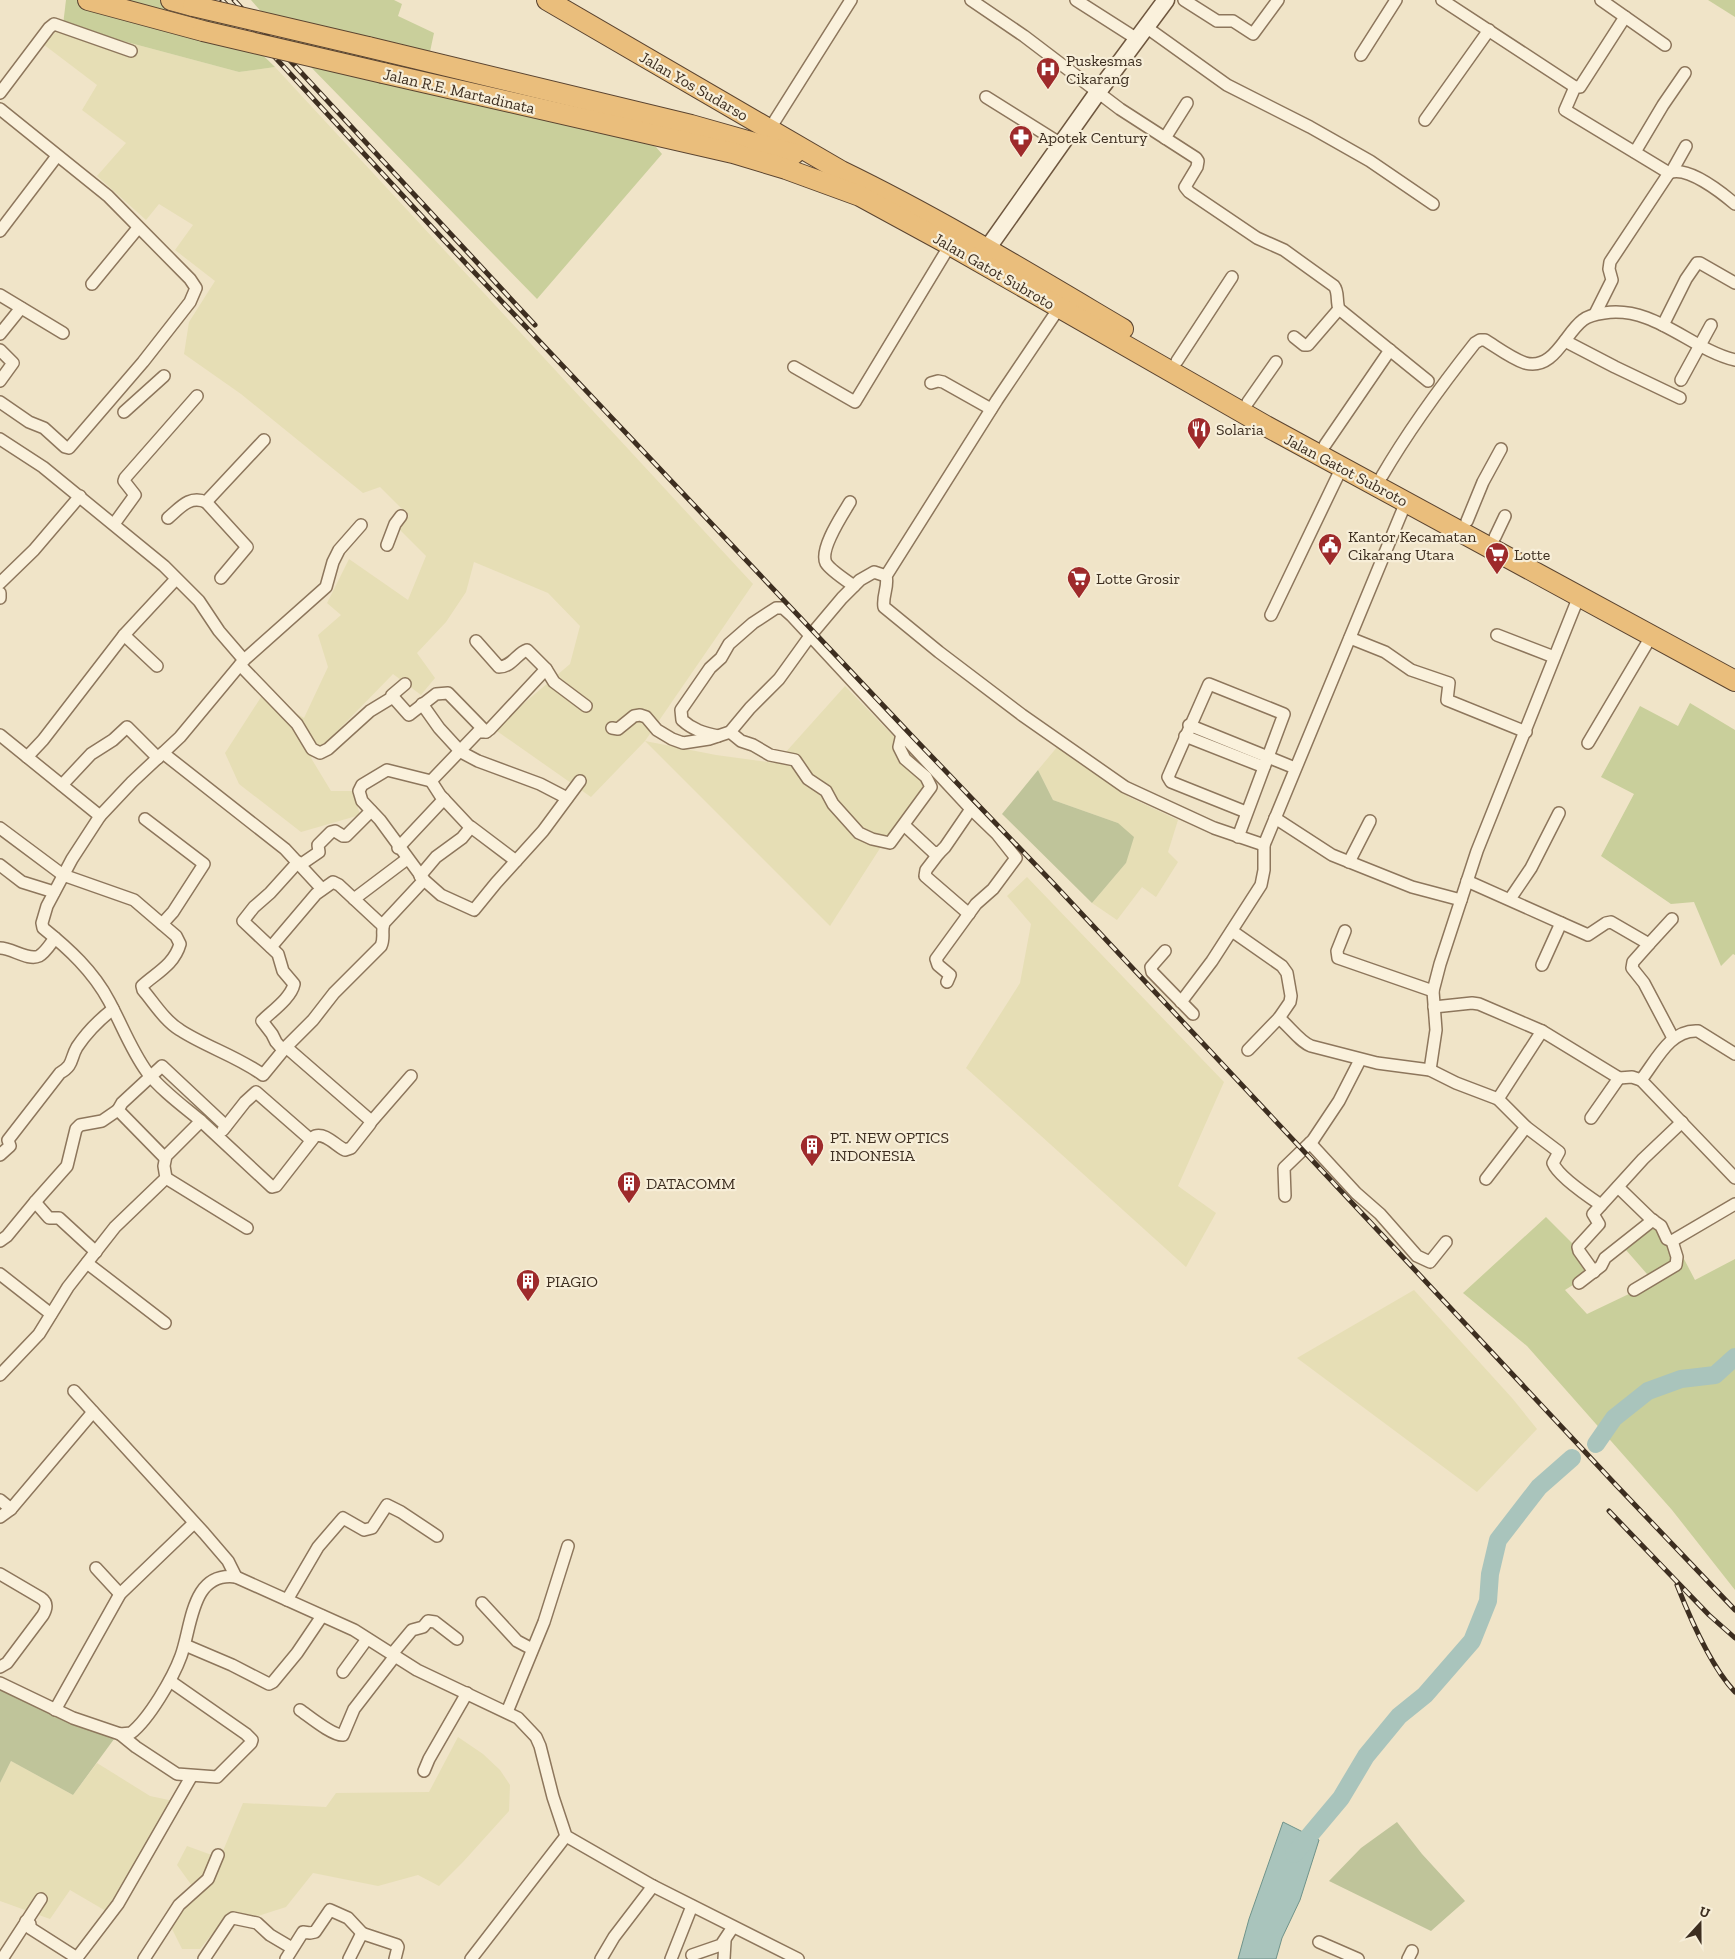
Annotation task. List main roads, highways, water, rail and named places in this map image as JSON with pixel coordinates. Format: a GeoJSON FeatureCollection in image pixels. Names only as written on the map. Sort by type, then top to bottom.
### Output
{"type":"FeatureCollection","features":[{"type":"Feature","properties":{"kind":"highway","name":"Jalan R.E. Martadinata"},"geometry":{"type":"LineString","coordinates":[[88,0],[203,31],[834,178]]}},
{"type":"Feature","properties":{"kind":"highway","name":"Jalan R.E. Martadinata"},"geometry":{"type":"LineString","coordinates":[[171,0],[768,145],[834,178]]}},
{"type":"Feature","properties":{"kind":"highway","name":"Jalan Yos Sudarso"},"geometry":{"type":"LineString","coordinates":[[547,0],[769,130],[834,178]]}},
{"type":"Feature","properties":{"kind":"highway"},"geometry":{"type":"LineString","coordinates":[[691,125],[706,120],[711,116],[713,109],[709,95]]}},
{"type":"Feature","properties":{"kind":"highway","name":"Jalan Gatot Subroto"},"geometry":{"type":"LineString","coordinates":[[834,178],[860,196],[950,245],[1266,426],[1735,681]]}},
{"type":"Feature","properties":{"kind":"highway","name":"Jalan Gatot Subroto"},"geometry":{"type":"LineString","coordinates":[[834,178],[891,196],[987,249],[1177,361],[1325,445],[1735,666]]}},
{"type":"Feature","properties":{"kind":"main road"},"geometry":{"type":"LineString","coordinates":[[987,249],[1098,92],[1166,0]]}},
{"type":"Feature","properties":{"kind":"water"},"geometry":{"type":"Polygon","coordinates":[[[1283,1822],[1319,1840],[1300,1900],[1282,1938],[1276,1959],[1238,1959],[1249,1919],[1283,1822]]]}},
{"type":"Feature","properties":{"kind":"waterway"},"geometry":{"type":"LineString","coordinates":[[1596,1444],[1614,1418],[1648,1391],[1681,1379],[1715,1375],[1735,1357]]}},
{"type":"Feature","properties":{"kind":"waterway"},"geometry":{"type":"LineString","coordinates":[[1294,1854],[1341,1798],[1366,1756],[1399,1716],[1425,1695],[1472,1641],[1488,1601],[1490,1574],[1498,1540],[1539,1487],[1572,1458]]}},
{"type":"Feature","properties":{"kind":"railway"},"geometry":{"type":"LineString","coordinates":[[222,0],[441,237],[1052,882],[1735,1610]]}},
{"type":"Feature","properties":{"kind":"railway"},"geometry":{"type":"LineString","coordinates":[[234,0],[535,325]]}},
{"type":"Feature","properties":{"kind":"railway"},"geometry":{"type":"LineString","coordinates":[[1609,1511],[1709,1615],[1735,1638]]}},
{"type":"Feature","properties":{"kind":"railway"},"geometry":{"type":"LineString","coordinates":[[1677,1585],[1710,1656],[1726,1682],[1735,1692]]}},
{"type":"Feature","properties":{"kind":"place","name":"Puskesmas Cikarang"},"geometry":{"type":"Point","coordinates":[1048,90]}},
{"type":"Feature","properties":{"kind":"place","name":"Apotek Century"},"geometry":{"type":"Point","coordinates":[1021,158]}},
{"type":"Feature","properties":{"kind":"place","name":"Solaria"},"geometry":{"type":"Point","coordinates":[1199,450]}},
{"type":"Feature","properties":{"kind":"place","name":"Kantor Kecamatan Cikarang Utara"},"geometry":{"type":"Point","coordinates":[1330,566]}},
{"type":"Feature","properties":{"kind":"place","name":"Lotte"},"geometry":{"type":"Point","coordinates":[1497,575]}},
{"type":"Feature","properties":{"kind":"place","name":"Lotte Grosir"},"geometry":{"type":"Point","coordinates":[1079,599]}},
{"type":"Feature","properties":{"kind":"place","name":"PT. NEW OPTICS INDONESIA"},"geometry":{"type":"Point","coordinates":[812,1167]}},
{"type":"Feature","properties":{"kind":"place","name":"DATACOMM"},"geometry":{"type":"Point","coordinates":[629,1204]}},
{"type":"Feature","properties":{"kind":"place","name":"PIAGIO"},"geometry":{"type":"Point","coordinates":[528,1302]}}]}
